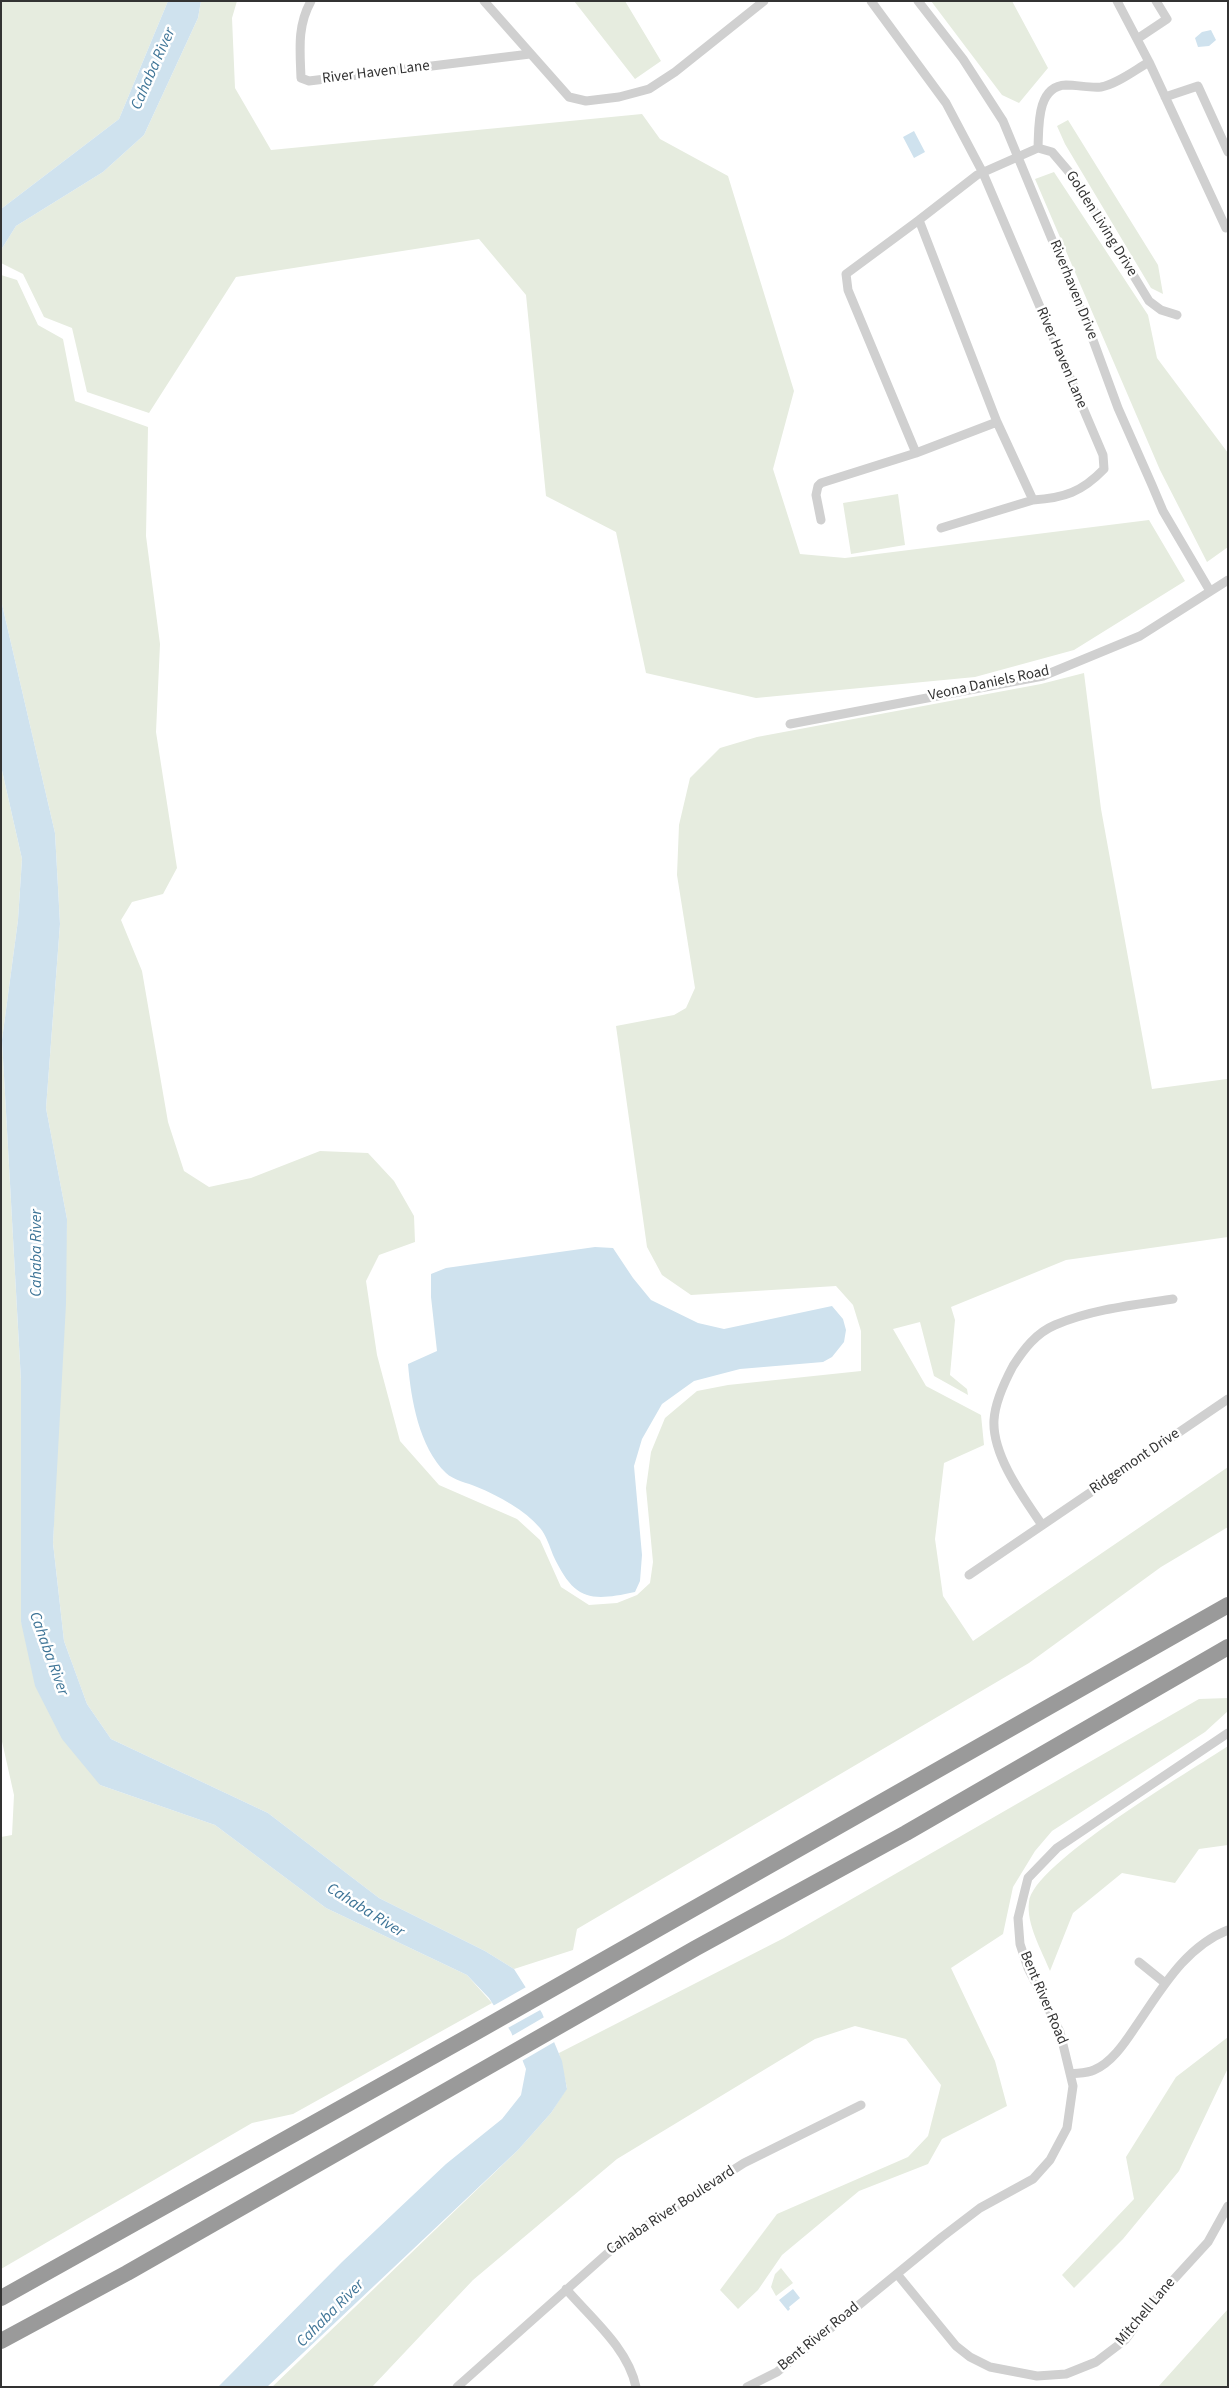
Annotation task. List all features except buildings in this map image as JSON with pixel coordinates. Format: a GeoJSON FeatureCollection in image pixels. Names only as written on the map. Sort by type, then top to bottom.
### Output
{"type":"FeatureCollection","features":[{"type":"Feature","properties":{"kind":"highway"},"geometry":{"type":"LineString","coordinates":[[1,2298],[301,2131],[1228,1605]]}},
{"type":"Feature","properties":{"kind":"highway"},"geometry":{"type":"LineString","coordinates":[[1,2341],[104,2286],[599,2002],[906,1833],[1228,1647]]}},
{"type":"Feature","properties":{"kind":"street","name":"River Haven Lane"},"geometry":{"type":"LineString","coordinates":[[310,1],[303,16],[300,32],[301,78],[309,81],[530,54]]}},
{"type":"Feature","properties":{"kind":"street"},"geometry":{"type":"LineString","coordinates":[[484,1],[569,98],[586,101],[619,98],[649,89],[675,72],[764,1]]}},
{"type":"Feature","properties":{"kind":"street","name":"River Haven Lane"},"geometry":{"type":"LineString","coordinates":[[871,1],[946,103],[983,173],[1104,455],[1104,469],[1092,481],[1073,493],[1057,498],[1033,500],[941,528]]}},
{"type":"Feature","properties":{"kind":"street","name":"Riverhaven Drive"},"geometry":{"type":"LineString","coordinates":[[918,1],[973,74],[1003,121],[1020,157],[1089,329],[1118,408],[1163,511],[1210,591]]}},
{"type":"Feature","properties":{"kind":"street"},"geometry":{"type":"LineString","coordinates":[[1117,1],[1149,62],[1226,228],[1228,227]]}},
{"type":"Feature","properties":{"kind":"street"},"geometry":{"type":"LineString","coordinates":[[1136,39],[1167,20],[1156,1]]}},
{"type":"Feature","properties":{"kind":"street"},"geometry":{"type":"LineString","coordinates":[[916,453],[848,290],[846,274],[983,173],[1038,148],[1039,117],[1045,98],[1052,90],[1064,85],[1102,86],[1149,62]]}},
{"type":"Feature","properties":{"kind":"street"},"geometry":{"type":"LineString","coordinates":[[1165,97],[1198,86],[1228,152]]}},
{"type":"Feature","properties":{"kind":"street","name":"Golden Living Drive"},"geometry":{"type":"LineString","coordinates":[[1038,148],[1052,152],[1075,179],[1148,301],[1161,310],[1177,315]]}},
{"type":"Feature","properties":{"kind":"street"},"geometry":{"type":"LineString","coordinates":[[919,220],[997,422],[1033,500]]}},
{"type":"Feature","properties":{"kind":"street"},"geometry":{"type":"LineString","coordinates":[[822,520],[816,495],[818,486],[821,483],[916,453],[997,422]]}},
{"type":"Feature","properties":{"kind":"street","name":"Veona Daniels Road"},"geometry":{"type":"LineString","coordinates":[[790,724],[1043,676],[1140,636],[1228,580]]}},
{"type":"Feature","properties":{"kind":"street"},"geometry":{"type":"LineString","coordinates":[[1042,1525],[1018,1491],[1000,1454],[994,1420],[1005,1381],[1026,1344],[1053,1325],[1100,1310],[1174,1298]]}},
{"type":"Feature","properties":{"kind":"street","name":"Ridgemont Drive"},"geometry":{"type":"LineString","coordinates":[[969,1575],[1228,1399]]}},
{"type":"Feature","properties":{"kind":"street","name":"Bent River Road"},"geometry":{"type":"LineString","coordinates":[[747,2387],[758,2385],[798,2355],[980,2208],[1033,2179],[1050,2160],[1067,2128],[1072,2096],[1072,2074],[1060,2032],[1028,1968],[1020,1944],[1018,1918],[1028,1878],[1058,1848],[1228,1733]]}},
{"type":"Feature","properties":{"kind":"street"},"geometry":{"type":"LineString","coordinates":[[1072,2074],[1094,2070],[1112,2057],[1126,2041],[1165,1983],[1203,1943],[1228,1930]]}},
{"type":"Feature","properties":{"kind":"street"},"geometry":{"type":"LineString","coordinates":[[1139,1962],[1165,1983]]}},
{"type":"Feature","properties":{"kind":"street","name":"Cahaba River Boulevard"},"geometry":{"type":"LineString","coordinates":[[457,2387],[618,2243],[723,2175],[861,2105]]}},
{"type":"Feature","properties":{"kind":"street","name":"Mitchell Lane"},"geometry":{"type":"LineString","coordinates":[[897,2274],[956,2346],[970,2357],[990,2367],[1037,2376],[1066,2374],[1096,2362],[1125,2340],[1154,2301],[1208,2242],[1228,2206]]}},
{"type":"Feature","properties":{"kind":"street"},"geometry":{"type":"LineString","coordinates":[[566,2289],[621,2353],[631,2371],[636,2387]]}},
{"type":"Feature","properties":{"kind":"shaded area"},"geometry":{"type":"Polygon","coordinates":[[[1,1],[168,1],[119,119],[1,209],[1,1]]]}},
{"type":"Feature","properties":{"kind":"shaded area"},"geometry":{"type":"Polygon","coordinates":[[[201,1],[237,1],[232,18],[235,88],[271,150],[642,114],[660,139],[728,176],[794,391],[773,469],[800,554],[845,558],[1149,520],[1185,581],[1074,650],[975,677],[756,698],[646,673],[616,532],[546,496],[526,295],[479,239],[236,277],[149,413],[87,392],[72,328],[44,317],[23,274],[1,263],[1,250],[16,226],[103,172],[144,135],[198,18],[201,1]]]}},
{"type":"Feature","properties":{"kind":"shaded area"},"geometry":{"type":"Polygon","coordinates":[[[574,1],[625,1],[661,61],[635,79],[574,1]]]}},
{"type":"Feature","properties":{"kind":"shaded area"},"geometry":{"type":"Polygon","coordinates":[[[931,1],[1012,1],[1048,68],[1019,103],[1002,95],[931,1]]]}},
{"type":"Feature","properties":{"kind":"shaded area"},"geometry":{"type":"Polygon","coordinates":[[[1068,120],[1158,265],[1163,294],[1151,288],[1065,144],[1057,126],[1068,120]]]}},
{"type":"Feature","properties":{"kind":"shaded area"},"geometry":{"type":"Polygon","coordinates":[[[1054,172],[1148,315],[1157,358],[1228,453],[1228,547],[1207,562],[1160,470],[1035,179],[1054,172]]]}},
{"type":"Feature","properties":{"kind":"shaded area"},"geometry":{"type":"Polygon","coordinates":[[[1,275],[17,280],[38,325],[63,339],[75,401],[148,427],[146,536],[160,644],[156,732],[177,868],[163,894],[132,902],[121,920],[142,971],[168,1122],[184,1171],[209,1187],[251,1178],[320,1151],[368,1153],[394,1181],[414,1216],[415,1242],[379,1255],[366,1281],[377,1355],[400,1441],[439,1485],[517,1519],[540,1540],[561,1587],[589,1605],[617,1603],[637,1595],[650,1583],[653,1562],[646,1488],[651,1452],[665,1418],[697,1391],[728,1385],[861,1371],[861,1331],[853,1305],[836,1286],[691,1295],[662,1275],[647,1247],[616,1026],[674,1015],[686,1008],[695,988],[677,875],[679,825],[690,778],[720,748],[757,737],[1041,684],[1084,673],[1101,809],[1152,1089],[1227,1079],[1228,1237],[1066,1260],[951,1307],[955,1320],[950,1375],[967,1389],[968,1395],[934,1376],[920,1322],[893,1329],[926,1386],[981,1415],[984,1445],[944,1463],[935,1539],[943,1596],[973,1641],[1228,1467],[1228,1527],[1161,1567],[1029,1663],[577,1929],[573,1950],[514,1969],[485,1951],[379,1898],[268,1813],[111,1739],[87,1704],[64,1641],[53,1543],[67,1219],[46,1108],[60,924],[55,833],[1,600],[1,275]]]}},
{"type":"Feature","properties":{"kind":"shaded area"},"geometry":{"type":"Polygon","coordinates":[[[898,494],[905,545],[851,554],[843,503],[898,494]]]}},
{"type":"Feature","properties":{"kind":"shaded area"},"geometry":{"type":"Polygon","coordinates":[[[1,766],[22,859],[18,920],[2,1040],[21,1381],[21,1622],[100,1785],[215,1825],[326,1908],[467,1975],[492,2003],[293,2114],[252,2123],[1,2269],[1,1837],[12,1835],[14,1795],[1,1737],[1,766]]]}},
{"type":"Feature","properties":{"kind":"shaded area"},"geometry":{"type":"Polygon","coordinates":[[[1228,1698],[1228,1711],[1205,1732],[1052,1831],[1035,1851],[1013,1887],[1003,1934],[951,1968],[995,2061],[1007,2106],[942,2139],[928,2164],[859,2191],[782,2255],[758,2290],[738,2309],[720,2290],[777,2214],[908,2157],[928,2136],[941,2085],[906,2039],[855,2026],[815,2039],[617,2159],[473,2280],[372,2387],[272,2387],[518,2150],[551,2113],[567,2088],[559,2053],[784,1938],[1199,1699],[1228,1698]]]}},
{"type":"Feature","properties":{"kind":"shaded area"},"geometry":{"type":"Polygon","coordinates":[[[1228,1746],[1228,1845],[1199,1849],[1175,1883],[1122,1873],[1073,1913],[1050,1971],[1035,1937],[1030,1919],[1029,1902],[1037,1885],[1056,1865],[1084,1842],[1150,1796],[1228,1746]]]}},
{"type":"Feature","properties":{"kind":"shaded area"},"geometry":{"type":"Polygon","coordinates":[[[1228,2037],[1228,2068],[1179,2171],[1123,2239],[1074,2288],[1062,2275],[1134,2199],[1126,2157],[1176,2077],[1228,2037]]]}},
{"type":"Feature","properties":{"kind":"shaded area"},"geometry":{"type":"Polygon","coordinates":[[[781,2268],[793,2283],[776,2296],[771,2287],[775,2274],[781,2268]]]}},
{"type":"Feature","properties":{"kind":"shaded area"},"geometry":{"type":"Polygon","coordinates":[[[1228,2309],[1228,2387],[1158,2387],[1228,2309]]]}},
{"type":"Feature","properties":{"kind":"water","name":"Cahaba River"},"geometry":{"type":"Polygon","coordinates":[[[168,1],[201,1],[198,18],[144,135],[103,172],[16,226],[1,250],[1,209],[119,119],[168,1]]]}},
{"type":"Feature","properties":{"kind":"water"},"geometry":{"type":"Polygon","coordinates":[[[1211,30],[1216,40],[1209,46],[1198,47],[1195,38],[1202,32],[1211,30]]]}},
{"type":"Feature","properties":{"kind":"water"},"geometry":{"type":"Polygon","coordinates":[[[914,131],[925,152],[914,158],[903,137],[914,131]]]}},
{"type":"Feature","properties":{"kind":"water","name":"Cahaba River"},"geometry":{"type":"Polygon","coordinates":[[[1,600],[55,833],[60,924],[46,1108],[67,1219],[66,1304],[53,1543],[64,1641],[87,1704],[111,1739],[268,1813],[379,1898],[485,1951],[514,1969],[542,2013],[562,2061],[567,2089],[551,2113],[518,2150],[267,2387],[218,2387],[342,2262],[446,2164],[502,2119],[521,2095],[526,2069],[511,2032],[489,1998],[467,1975],[326,1908],[215,1825],[100,1785],[62,1739],[35,1686],[21,1622],[21,1381],[2,1040],[18,920],[22,859],[1,766],[1,600]]]}},
{"type":"Feature","properties":{"kind":"water"},"geometry":{"type":"Polygon","coordinates":[[[595,1247],[613,1248],[633,1278],[651,1300],[698,1323],[724,1329],[832,1306],[843,1319],[846,1330],[844,1342],[832,1357],[823,1362],[740,1369],[694,1381],[662,1404],[642,1439],[634,1466],[642,1555],[640,1581],[635,1592],[606,1597],[594,1597],[585,1594],[568,1581],[542,1531],[527,1515],[494,1495],[453,1478],[446,1473],[429,1450],[418,1422],[411,1392],[408,1364],[437,1351],[431,1297],[431,1274],[446,1268],[595,1247]]]}},
{"type":"Feature","properties":{"kind":"water"},"geometry":{"type":"Polygon","coordinates":[[[793,2289],[800,2298],[789,2307],[788,2311],[779,2300],[793,2289]]]}},
{"type":"Feature","properties":{"kind":"pier"},"geometry":{"type":"Polygon","coordinates":[[[528,1986],[542,2009],[506,2029],[491,2007],[528,1986]]]}},
{"type":"Feature","properties":{"kind":"pier"},"geometry":{"type":"Polygon","coordinates":[[[546,2016],[556,2041],[520,2062],[510,2037],[546,2016]]]}}]}
